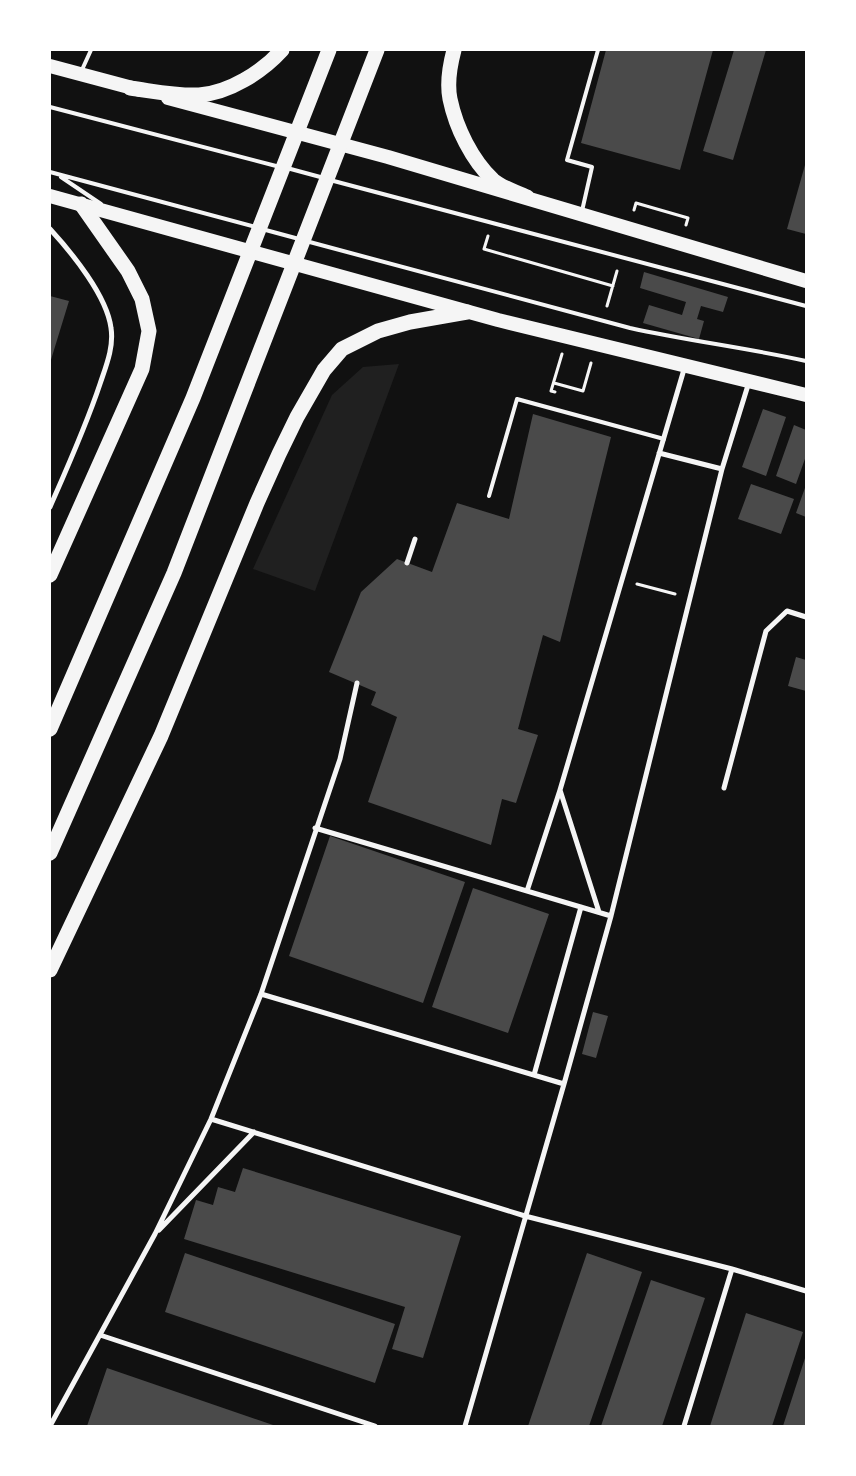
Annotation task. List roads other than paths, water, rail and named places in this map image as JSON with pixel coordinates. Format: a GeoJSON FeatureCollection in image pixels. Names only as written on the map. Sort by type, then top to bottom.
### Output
{"type":"FeatureCollection","features":[{"type":"Feature","properties":{"kind":"highway"},"geometry":{"type":"LineString","coordinates":[[130,88],[173,95],[201,95],[215,92],[243,81],[264,67],[282,50]]}},
{"type":"Feature","properties":{"kind":"highway"},"geometry":{"type":"LineString","coordinates":[[50,729],[193,398],[329,50]]}},
{"type":"Feature","properties":{"kind":"highway"},"geometry":{"type":"LineString","coordinates":[[50,853],[174,573],[377,50]]}},
{"type":"Feature","properties":{"kind":"highway"},"geometry":{"type":"LineString","coordinates":[[454,50],[450,64],[450,98],[458,126],[474,157],[494,181],[527,197]]}},
{"type":"Feature","properties":{"kind":"highway"},"geometry":{"type":"LineString","coordinates":[[50,66],[388,157],[806,281]]}},
{"type":"Feature","properties":{"kind":"highway"},"geometry":{"type":"LineString","coordinates":[[50,196],[467,312],[806,396]]}},
{"type":"Feature","properties":{"kind":"highway"},"geometry":{"type":"LineString","coordinates":[[50,575],[142,370],[149,330],[142,299],[128,272],[81,204]]}},
{"type":"Feature","properties":{"kind":"highway"},"geometry":{"type":"LineString","coordinates":[[52,965],[161,736],[279,454],[297,417],[324,370],[342,349],[378,331],[410,322],[467,312]]}},
{"type":"Feature","properties":{"kind":"street"},"geometry":{"type":"LineString","coordinates":[[50,229],[89,279],[107,313],[111,328],[111,348],[98,392],[50,507]]}},
{"type":"Feature","properties":{"kind":"street"},"geometry":{"type":"LineString","coordinates":[[527,891],[560,790],[686,366]]}},
{"type":"Feature","properties":{"kind":"street"},"geometry":{"type":"LineString","coordinates":[[465,1426],[611,916],[722,469],[750,382]]}},
{"type":"Feature","properties":{"kind":"street"},"geometry":{"type":"LineString","coordinates":[[659,452],[722,469]]}},
{"type":"Feature","properties":{"kind":"street"},"geometry":{"type":"LineString","coordinates":[[406,563],[415,539]]}},
{"type":"Feature","properties":{"kind":"street"},"geometry":{"type":"LineString","coordinates":[[724,788],[766,631],[787,611],[806,616]]}},
{"type":"Feature","properties":{"kind":"street"},"geometry":{"type":"LineString","coordinates":[[50,1426],[155,1234],[211,1119],[261,994],[340,759],[357,683]]}},
{"type":"Feature","properties":{"kind":"street"},"geometry":{"type":"LineString","coordinates":[[560,790],[599,912]]}},
{"type":"Feature","properties":{"kind":"street"},"geometry":{"type":"LineString","coordinates":[[316,828],[611,916]]}},
{"type":"Feature","properties":{"kind":"street"},"geometry":{"type":"LineString","coordinates":[[534,1075],[581,907]]}},
{"type":"Feature","properties":{"kind":"street"},"geometry":{"type":"LineString","coordinates":[[261,994],[564,1084]]}},
{"type":"Feature","properties":{"kind":"street"},"geometry":{"type":"LineString","coordinates":[[211,1119],[525,1216],[732,1269],[806,1291]]}},
{"type":"Feature","properties":{"kind":"street"},"geometry":{"type":"LineString","coordinates":[[155,1234],[254,1132]]}},
{"type":"Feature","properties":{"kind":"street"},"geometry":{"type":"LineString","coordinates":[[684,1426],[732,1269]]}},
{"type":"Feature","properties":{"kind":"street"},"geometry":{"type":"LineString","coordinates":[[100,1335],[375,1426]]}},
{"type":"Feature","properties":{"kind":"lane"},"geometry":{"type":"LineString","coordinates":[[80,74],[91,50]]}},
{"type":"Feature","properties":{"kind":"lane"},"geometry":{"type":"LineString","coordinates":[[581,213],[592,167],[567,160],[598,50]]}},
{"type":"Feature","properties":{"kind":"lane"},"geometry":{"type":"LineString","coordinates":[[50,106],[806,306]]}},
{"type":"Feature","properties":{"kind":"lane"},"geometry":{"type":"LineString","coordinates":[[50,172],[630,328],[681,339],[749,348],[806,360]]}},
{"type":"Feature","properties":{"kind":"lane"},"geometry":{"type":"LineString","coordinates":[[58,174],[113,213]]}},
{"type":"Feature","properties":{"kind":"lane"},"geometry":{"type":"LineString","coordinates":[[488,496],[517,399],[664,439]]}}]}
